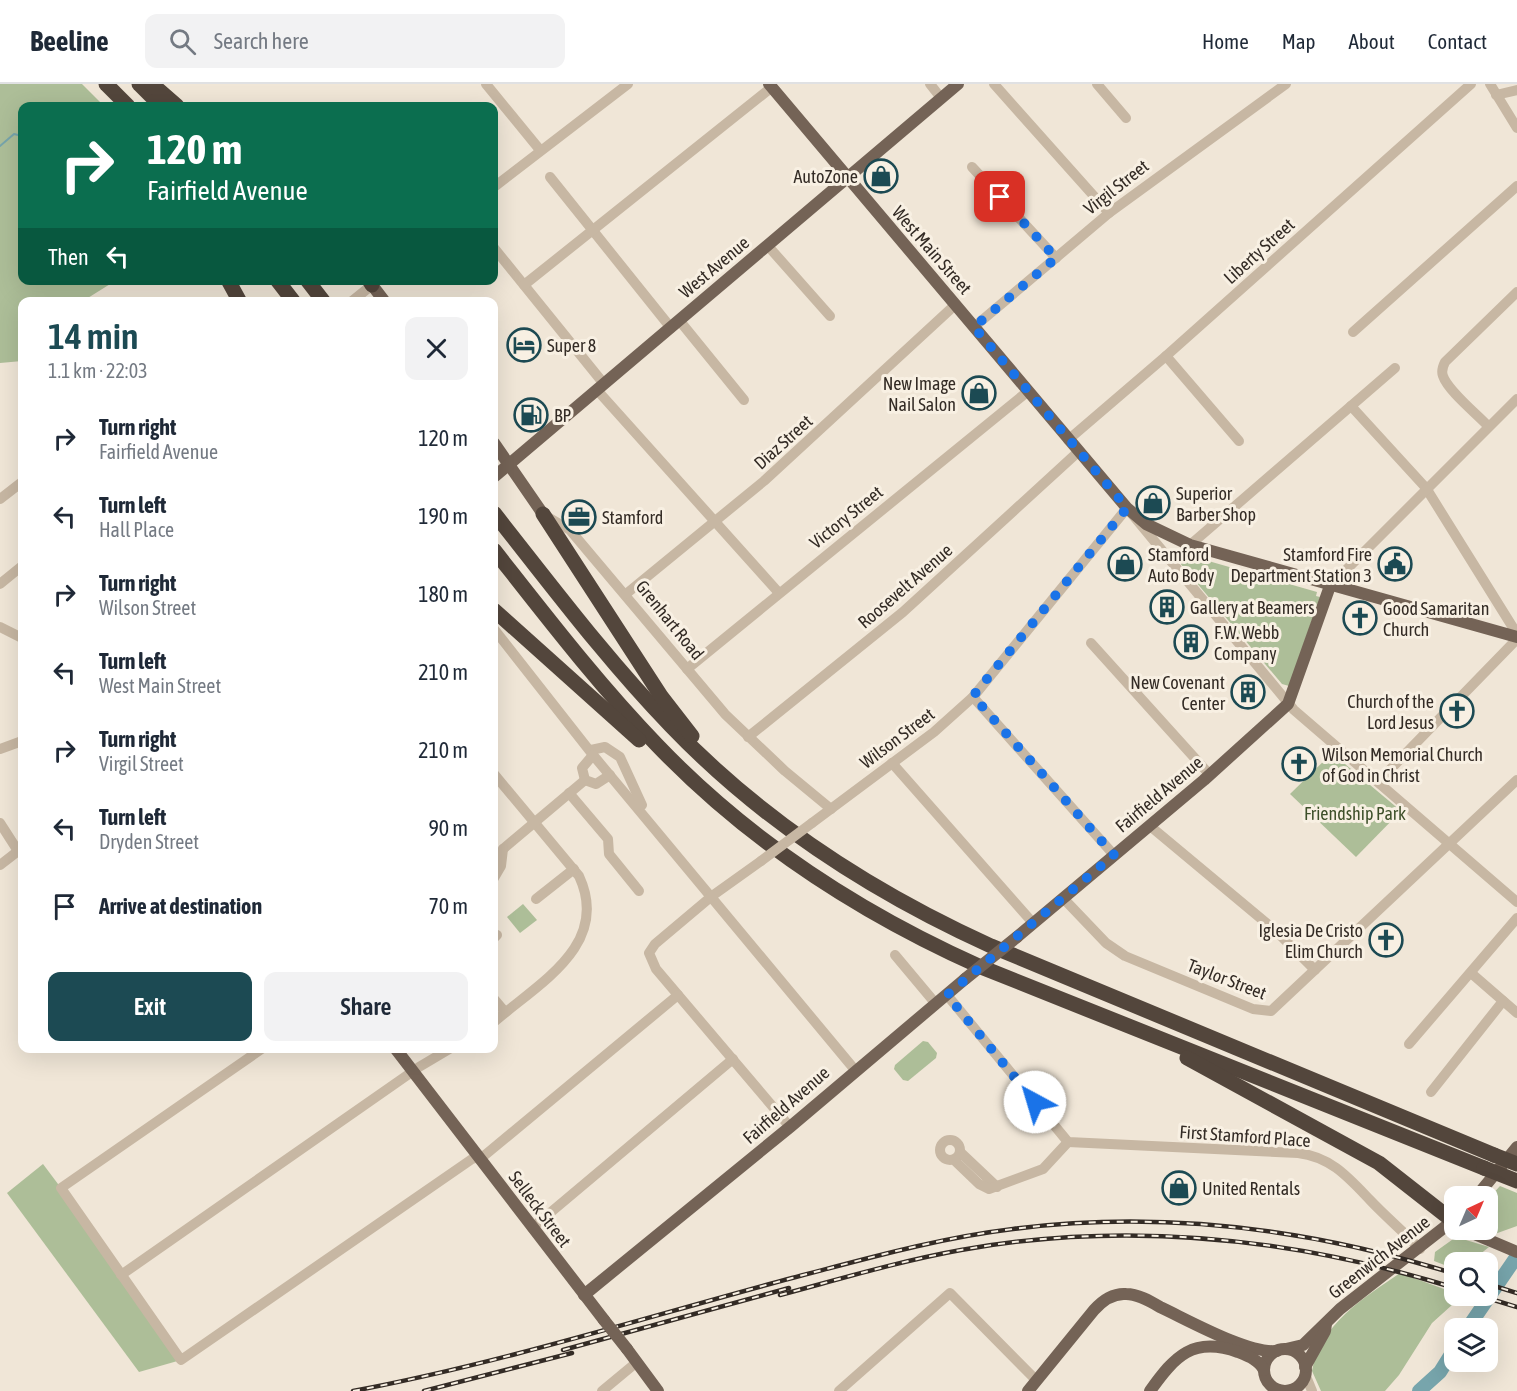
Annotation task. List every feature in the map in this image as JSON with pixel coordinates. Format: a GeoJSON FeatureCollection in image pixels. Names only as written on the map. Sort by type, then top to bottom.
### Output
{"type":"FeatureCollection","features":[{"type":"Feature","properties":{"kind":"highway"},"geometry":{"type":"LineString","coordinates":[[104,84],[118,102]]}},
{"type":"Feature","properties":{"kind":"highway"},"geometry":{"type":"LineString","coordinates":[[104,84],[124,102]]}},
{"type":"Feature","properties":{"kind":"highway"},"geometry":{"type":"LineString","coordinates":[[139,84],[157,102]]}},
{"type":"Feature","properties":{"kind":"highway"},"geometry":{"type":"LineString","coordinates":[[152,84],[172,102]]}},
{"type":"Feature","properties":{"kind":"highway"},"geometry":{"type":"LineString","coordinates":[[281,285],[290,297]]}},
{"type":"Feature","properties":{"kind":"highway"},"geometry":{"type":"LineString","coordinates":[[311,285],[320,297]]}},
{"type":"Feature","properties":{"kind":"highway"},"geometry":{"type":"LineString","coordinates":[[543,514],[661,696],[733,784]]}},
{"type":"Feature","properties":{"kind":"highway"},"geometry":{"type":"LineString","coordinates":[[498,518],[634,686],[672,728],[776,820],[844,868],[941,923],[1236,1050],[1517,1163]]}},
{"type":"Feature","properties":{"kind":"highway"},"geometry":{"type":"LineString","coordinates":[[498,555],[632,720],[678,767],[741,822]]}},
{"type":"Feature","properties":{"kind":"highway"},"geometry":{"type":"LineString","coordinates":[[498,614],[662,762],[809,873],[906,931],[981,967],[1517,1181]]}},
{"type":"Feature","properties":{"kind":"highway"},"geometry":{"type":"LineString","coordinates":[[1112,1019],[1370,1157],[1404,1180],[1444,1212]]}},
{"type":"Feature","properties":{"kind":"main road","name":"West Avenue"},"geometry":{"type":"LineString","coordinates":[[498,473],[958,84]]}},
{"type":"Feature","properties":{"kind":"main road","name":"West Main Street"},"geometry":{"type":"LineString","coordinates":[[770,86],[1078,453],[1127,508],[1146,524],[1190,545],[1517,637]]}},
{"type":"Feature","properties":{"kind":"main road","name":"Grenhart Road"},"geometry":{"type":"LineString","coordinates":[[498,450],[543,514]]}},
{"type":"Feature","properties":{"kind":"main road","name":"Fairfield Avenue"},"geometry":{"type":"LineString","coordinates":[[584,1294],[790,1127],[855,1070],[1150,826],[1288,704],[1330,586]]}},
{"type":"Feature","properties":{"kind":"main road","name":"Selleck Street"},"geometry":{"type":"LineString","coordinates":[[399,1053],[658,1391]]}},
{"type":"Feature","properties":{"kind":"main road"},"geometry":{"type":"LineString","coordinates":[[1485,1186],[1517,1147]]}},
{"type":"Feature","properties":{"kind":"main road","name":"Greenwich Avenue"},"geometry":{"type":"LineString","coordinates":[[1281,1350],[1303,1345],[1318,1327],[1326,1324],[1340,1309],[1444,1232]]}},
{"type":"Feature","properties":{"kind":"main road"},"geometry":{"type":"LineString","coordinates":[[1486,1240],[1517,1252]]}},
{"type":"Feature","properties":{"kind":"main road"},"geometry":{"type":"LineString","coordinates":[[1028,1391],[1096,1307],[1106,1299],[1122,1294],[1143,1298],[1226,1337],[1258,1348],[1281,1350],[1299,1355],[1305,1370],[1298,1386],[1286,1391],[1270,1384],[1264,1370],[1255,1360],[1219,1346],[1199,1346],[1176,1360],[1150,1391]]}},
{"type":"Feature","properties":{"kind":"main road","name":"Greenwich Avenue"},"geometry":{"type":"LineString","coordinates":[[1305,1370],[1325,1331],[1326,1324]]}},
{"type":"Feature","properties":{"kind":"main road"},"geometry":{"type":"LineString","coordinates":[[1264,1370],[1269,1357],[1281,1350]]}},
{"type":"Feature","properties":{"kind":"street"},"geometry":{"type":"LineString","coordinates":[[486,84],[540,150]]}},
{"type":"Feature","properties":{"kind":"street"},"geometry":{"type":"LineString","coordinates":[[498,184],[628,84]]}},
{"type":"Feature","properties":{"kind":"street"},"geometry":{"type":"LineString","coordinates":[[930,84],[941,98]]}},
{"type":"Feature","properties":{"kind":"street"},"geometry":{"type":"LineString","coordinates":[[994,84],[1109,213]]}},
{"type":"Feature","properties":{"kind":"street"},"geometry":{"type":"LineString","coordinates":[[1097,84],[1126,118]]}},
{"type":"Feature","properties":{"kind":"street","name":"Virgil Street"},"geometry":{"type":"LineString","coordinates":[[974,327],[1109,213],[1166,169],[1286,84]]}},
{"type":"Feature","properties":{"kind":"street","name":"Liberty Street"},"geometry":{"type":"LineString","coordinates":[[1068,440],[1166,356],[1471,84]]}},
{"type":"Feature","properties":{"kind":"street"},"geometry":{"type":"LineString","coordinates":[[1490,84],[1517,128]]}},
{"type":"Feature","properties":{"kind":"street"},"geometry":{"type":"LineString","coordinates":[[524,285],[770,86]]}},
{"type":"Feature","properties":{"kind":"street"},"geometry":{"type":"LineString","coordinates":[[1496,95],[1517,90]]}},
{"type":"Feature","properties":{"kind":"street"},"geometry":{"type":"LineString","coordinates":[[972,167],[1056,258]]}},
{"type":"Feature","properties":{"kind":"street"},"geometry":{"type":"LineString","coordinates":[[550,177],[592,232],[744,400]]}},
{"type":"Feature","properties":{"kind":"street"},"geometry":{"type":"LineString","coordinates":[[1353,332],[1517,186]]}},
{"type":"Feature","properties":{"kind":"street"},"geometry":{"type":"LineString","coordinates":[[768,246],[830,316]]}},
{"type":"Feature","properties":{"kind":"street"},"geometry":{"type":"LineString","coordinates":[[498,253],[600,387],[778,592]]}},
{"type":"Feature","properties":{"kind":"street"},"geometry":{"type":"LineString","coordinates":[[356,297],[370,285]]}},
{"type":"Feature","properties":{"kind":"street"},"geometry":{"type":"LineString","coordinates":[[1488,426],[1450,386],[1442,370],[1445,362],[1517,292]]}},
{"type":"Feature","properties":{"kind":"street","name":"Diaz Street"},"geometry":{"type":"LineString","coordinates":[[626,594],[716,521],[851,403],[955,305]]}},
{"type":"Feature","properties":{"kind":"street"},"geometry":{"type":"LineString","coordinates":[[1166,356],[1239,441]]}},
{"type":"Feature","properties":{"kind":"street"},"geometry":{"type":"LineString","coordinates":[[1190,545],[1395,368]]}},
{"type":"Feature","properties":{"kind":"street","name":"Victory Street"},"geometry":{"type":"LineString","coordinates":[[687,669],[778,592],[1027,392]]}},
{"type":"Feature","properties":{"kind":"street","name":"Fairfield Avenue"},"geometry":{"type":"LineString","coordinates":[[1330,586],[1517,399]]}},
{"type":"Feature","properties":{"kind":"street"},"geometry":{"type":"LineString","coordinates":[[1351,406],[1426,488],[1517,637],[1378,782]]}},
{"type":"Feature","properties":{"kind":"street","name":"Roosevelt Avenue"},"geometry":{"type":"LineString","coordinates":[[748,737],[903,612],[1078,453]]}},
{"type":"Feature","properties":{"kind":"street"},"geometry":{"type":"LineString","coordinates":[[0,499],[18,485]]}},
{"type":"Feature","properties":{"kind":"street"},"geometry":{"type":"LineString","coordinates":[[1127,508],[1288,704],[1448,844],[1516,898]]}},
{"type":"Feature","properties":{"kind":"street","name":"Wilson Street"},"geometry":{"type":"LineString","coordinates":[[678,994],[651,962],[649,952],[655,944],[712,896],[934,732],[973,696],[1127,508]]}},
{"type":"Feature","properties":{"kind":"street","name":"Grenhart Road"},"geometry":{"type":"LineString","coordinates":[[543,514],[570,530],[687,669],[748,737],[831,808]]}},
{"type":"Feature","properties":{"kind":"street"},"geometry":{"type":"LineString","coordinates":[[1167,535],[1165,548],[1173,566]]}},
{"type":"Feature","properties":{"kind":"street"},"geometry":{"type":"LineString","coordinates":[[0,584],[18,569]]}},
{"type":"Feature","properties":{"kind":"street"},"geometry":{"type":"LineString","coordinates":[[0,627],[18,636]]}},
{"type":"Feature","properties":{"kind":"street"},"geometry":{"type":"LineString","coordinates":[[498,634],[610,775],[855,1070]]}},
{"type":"Feature","properties":{"kind":"street"},"geometry":{"type":"LineString","coordinates":[[1091,643],[1210,775]]}},
{"type":"Feature","properties":{"kind":"street"},"geometry":{"type":"LineString","coordinates":[[973,696],[1114,855]]}},
{"type":"Feature","properties":{"kind":"street"},"geometry":{"type":"LineString","coordinates":[[0,749],[18,742]]}},
{"type":"Feature","properties":{"kind":"street"},"geometry":{"type":"LineString","coordinates":[[585,780],[582,768],[592,753],[605,747],[616,752],[637,796],[658,831]]}},
{"type":"Feature","properties":{"kind":"street"},"geometry":{"type":"LineString","coordinates":[[892,763],[1033,923]]}},
{"type":"Feature","properties":{"kind":"street"},"geometry":{"type":"LineString","coordinates":[[585,780],[596,784],[610,775]]}},
{"type":"Feature","properties":{"kind":"street"},"geometry":{"type":"LineString","coordinates":[[498,871],[501,866],[498,848],[585,780]]}},
{"type":"Feature","properties":{"kind":"street","name":"Taylor Street"},"geometry":{"type":"LineString","coordinates":[[1063,898],[1107,943],[1125,956],[1262,1012],[1275,1009],[1517,780]]}},
{"type":"Feature","properties":{"kind":"street"},"geometry":{"type":"LineString","coordinates":[[498,782],[574,868],[584,887],[588,905],[587,923],[577,947],[498,1018]]}},
{"type":"Feature","properties":{"kind":"street"},"geometry":{"type":"LineString","coordinates":[[569,793],[608,839],[609,854],[639,891]]}},
{"type":"Feature","properties":{"kind":"street"},"geometry":{"type":"LineString","coordinates":[[0,823],[18,847]]}},
{"type":"Feature","properties":{"kind":"street"},"geometry":{"type":"LineString","coordinates":[[1150,826],[1276,931],[1315,970]]}},
{"type":"Feature","properties":{"kind":"street"},"geometry":{"type":"LineString","coordinates":[[0,865],[18,852]]}},
{"type":"Feature","properties":{"kind":"street"},"geometry":{"type":"LineString","coordinates":[[536,899],[574,868]]}},
{"type":"Feature","properties":{"kind":"street"},"geometry":{"type":"LineString","coordinates":[[1408,1044],[1517,918]]}},
{"type":"Feature","properties":{"kind":"street"},"geometry":{"type":"LineString","coordinates":[[895,955],[936,1004]]}},
{"type":"Feature","properties":{"kind":"street"},"geometry":{"type":"LineString","coordinates":[[1471,972],[1517,1013]]}},
{"type":"Feature","properties":{"kind":"street"},"geometry":{"type":"LineString","coordinates":[[256,1053],[61,1188],[181,1360],[478,1157],[485,1155],[678,994],[790,1127]]}},
{"type":"Feature","properties":{"kind":"street"},"geometry":{"type":"LineString","coordinates":[[947,995],[1068,1142],[1043,1169],[989,1189],[979,1184],[957,1156]]}},
{"type":"Feature","properties":{"kind":"street"},"geometry":{"type":"LineString","coordinates":[[1431,1092],[1503,1001]]}},
{"type":"Feature","properties":{"kind":"street"},"geometry":{"type":"LineString","coordinates":[[498,1004],[505,1012]]}},
{"type":"Feature","properties":{"kind":"street"},"geometry":{"type":"LineString","coordinates":[[121,1275],[443,1053]]}},
{"type":"Feature","properties":{"kind":"street"},"geometry":{"type":"LineString","coordinates":[[532,1228],[733,1059]]}},
{"type":"Feature","properties":{"kind":"street","name":"First Stamford Place"},"geometry":{"type":"LineString","coordinates":[[1068,1142],[1298,1153],[1313,1156],[1334,1165],[1351,1177],[1420,1249]]}},
{"type":"Feature","properties":{"kind":"street"},"geometry":{"type":"LineString","coordinates":[[838,1391],[950,1293],[1036,1380]]}},
{"type":"Feature","properties":{"kind":"street"},"geometry":{"type":"LineString","coordinates":[[602,1391],[637,1362]]}},
{"type":"Feature","properties":{"kind":"street"},"geometry":{"type":"LineString","coordinates":[[1305,1370],[1312,1391]]}},
{"type":"Feature","properties":{"kind":"green space"},"geometry":{"type":"Polygon","coordinates":[[[0,84],[82,84],[100,102],[18,102],[18,285],[109,285],[89,297],[18,297],[18,361],[0,363],[0,84]]]}},
{"type":"Feature","properties":{"kind":"green space"},"geometry":{"type":"Polygon","coordinates":[[[1177,552],[1317,592],[1316,596],[1320,597],[1289,686],[1282,684],[1174,556],[1177,552]]]}},
{"type":"Feature","properties":{"kind":"green space","name":"Friendship Park"},"geometry":{"type":"Polygon","coordinates":[[[1332,753],[1401,811],[1356,857],[1290,794],[1332,753]]]}},
{"type":"Feature","properties":{"kind":"green space"},"geometry":{"type":"Polygon","coordinates":[[[523,904],[537,920],[520,933],[507,917],[523,904]]]}},
{"type":"Feature","properties":{"kind":"green space"},"geometry":{"type":"Polygon","coordinates":[[[923,1041],[928,1042],[937,1053],[936,1058],[908,1081],[903,1080],[894,1069],[895,1065],[923,1041]]]}},
{"type":"Feature","properties":{"kind":"green space"},"geometry":{"type":"Polygon","coordinates":[[[43,1164],[181,1360],[139,1372],[7,1193],[43,1164]]]}},
{"type":"Feature","properties":{"kind":"green space"},"geometry":{"type":"Polygon","coordinates":[[[1500,1186],[1517,1193],[1517,1226],[1498,1233],[1498,1188],[1500,1186]]]}},
{"type":"Feature","properties":{"kind":"green space"},"geometry":{"type":"Polygon","coordinates":[[[1452,1240],[1466,1240],[1489,1247],[1483,1252],[1444,1252],[1444,1265],[1434,1261],[1435,1252],[1452,1240]]]}},
{"type":"Feature","properties":{"kind":"green space"},"geometry":{"type":"Polygon","coordinates":[[[1400,1273],[1444,1289],[1444,1306],[1451,1306],[1432,1323],[1399,1375],[1385,1391],[1321,1391],[1312,1371],[1324,1339],[1345,1314],[1400,1273]]]}},
{"type":"Feature","properties":{"kind":"waterway"},"geometry":{"type":"LineString","coordinates":[[0,146],[14,134],[18,135]]}},
{"type":"Feature","properties":{"kind":"waterway"},"geometry":{"type":"LineString","coordinates":[[1475,1318],[1517,1256]]}},
{"type":"Feature","properties":{"kind":"waterway"},"geometry":{"type":"LineString","coordinates":[[1419,1391],[1444,1366]]}},
{"type":"Feature","properties":{"kind":"railway"},"geometry":{"type":"LineString","coordinates":[[353,1391],[409,1380],[574,1339],[902,1250],[1013,1229],[1125,1222],[1181,1223],[1236,1228],[1347,1245],[1444,1271]]}},
{"type":"Feature","properties":{"kind":"railway"},"geometry":{"type":"LineString","coordinates":[[780,1295],[938,1254],[1024,1241],[1086,1236],[1210,1239],[1272,1246],[1333,1257],[1444,1285]]}},
{"type":"Feature","properties":{"kind":"railway"},"geometry":{"type":"LineString","coordinates":[[1498,1287],[1517,1293]]}},
{"type":"Feature","properties":{"kind":"railway"},"geometry":{"type":"LineString","coordinates":[[563,1350],[789,1288]]}},
{"type":"Feature","properties":{"kind":"railway"},"geometry":{"type":"LineString","coordinates":[[1498,1301],[1517,1307]]}},
{"type":"Feature","properties":{"kind":"railway"},"geometry":{"type":"LineString","coordinates":[[424,1391],[572,1353]]}},
{"type":"Feature","properties":{"kind":"place","name":"AutoZone"},"geometry":{"type":"Point","coordinates":[881,176]}},
{"type":"Feature","properties":{"kind":"place","name":"Super 8"},"geometry":{"type":"Point","coordinates":[524,345]}},
{"type":"Feature","properties":{"kind":"place","name":"New Image Nail Salon"},"geometry":{"type":"Point","coordinates":[979,393]}},
{"type":"Feature","properties":{"kind":"place","name":"BP"},"geometry":{"type":"Point","coordinates":[531,415]}},
{"type":"Feature","properties":{"kind":"place","name":"Superior Barber Shop"},"geometry":{"type":"Point","coordinates":[1153,503]}},
{"type":"Feature","properties":{"kind":"place","name":"Stamford"},"geometry":{"type":"Point","coordinates":[579,517]}},
{"type":"Feature","properties":{"kind":"place","name":"Stamford Auto Body"},"geometry":{"type":"Point","coordinates":[1125,564]}},
{"type":"Feature","properties":{"kind":"place","name":"Stamford Fire Department Station 3"},"geometry":{"type":"Point","coordinates":[1395,564]}},
{"type":"Feature","properties":{"kind":"place","name":"Gallery at Beamers"},"geometry":{"type":"Point","coordinates":[1167,607]}},
{"type":"Feature","properties":{"kind":"place","name":"Good Samaritan Church"},"geometry":{"type":"Point","coordinates":[1360,618]}},
{"type":"Feature","properties":{"kind":"place","name":"F.W. Webb Company"},"geometry":{"type":"Point","coordinates":[1191,642]}},
{"type":"Feature","properties":{"kind":"place","name":"New Covenant Center"},"geometry":{"type":"Point","coordinates":[1248,692]}},
{"type":"Feature","properties":{"kind":"place","name":"Church of the Lord Jesus"},"geometry":{"type":"Point","coordinates":[1457,711]}},
{"type":"Feature","properties":{"kind":"place","name":"Wilson Memorial Church of God in Christ"},"geometry":{"type":"Point","coordinates":[1299,764]}},
{"type":"Feature","properties":{"kind":"place","name":"Iglesia De Cristo Elim Church"},"geometry":{"type":"Point","coordinates":[1386,940]}},
{"type":"Feature","properties":{"kind":"place","name":"United Rentals"},"geometry":{"type":"Point","coordinates":[1179,1188]}},
{"type":"Feature","properties":{"kind":"route"},"geometry":{"type":"LineString","coordinates":[[1000,197],[1056,258],[974,327],[1051,421],[1127,508],[973,696],[1114,855],[947,995],[1035,1102]]}}]}
